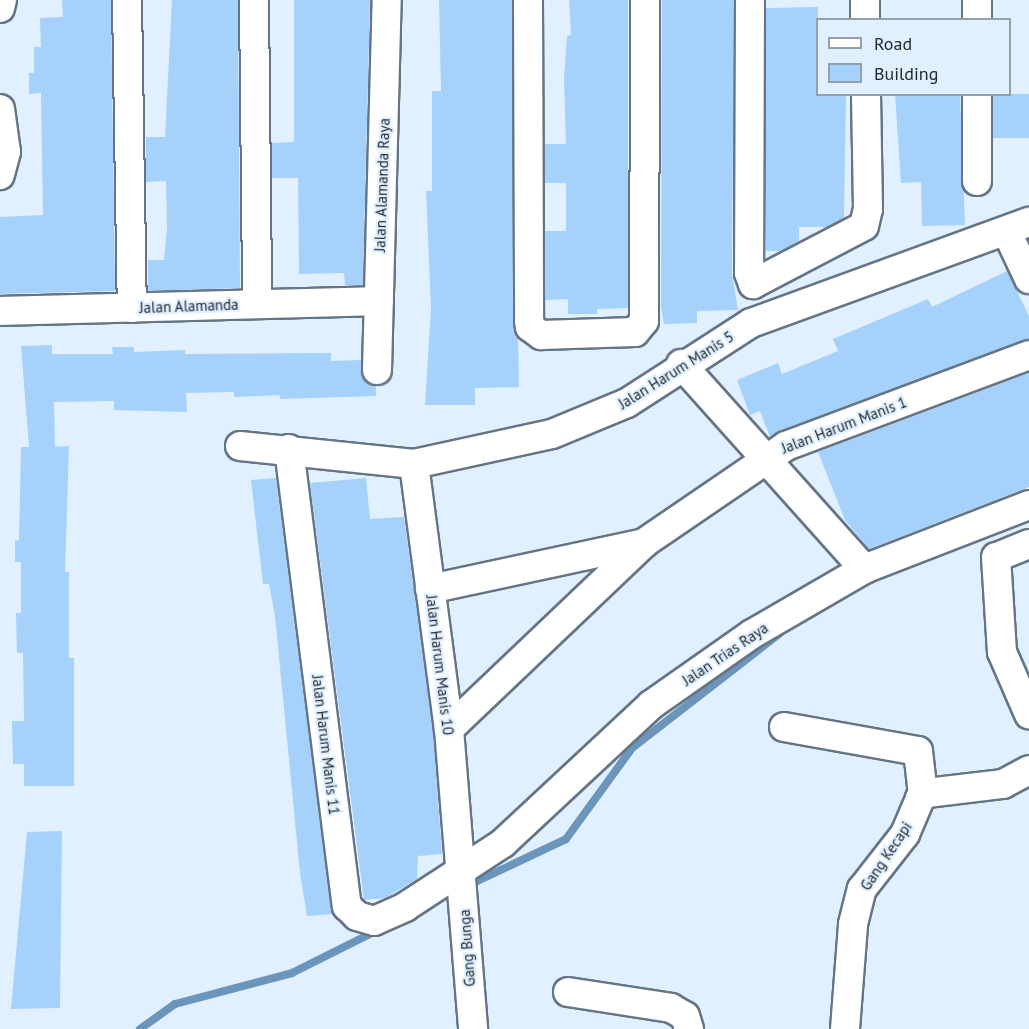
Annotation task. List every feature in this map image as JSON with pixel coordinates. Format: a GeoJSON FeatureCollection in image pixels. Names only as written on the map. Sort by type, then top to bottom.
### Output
{"type":"FeatureCollection","features":[{"type":"Feature","properties":{"kind":"street"},"geometry":{"type":"LineString","coordinates":[[0,8],[2,0]]}},
{"type":"Feature","properties":{"kind":"street"},"geometry":{"type":"LineString","coordinates":[[127,0],[132,308]]}},
{"type":"Feature","properties":{"kind":"street"},"geometry":{"type":"LineString","coordinates":[[254,0],[257,304]]}},
{"type":"Feature","properties":{"kind":"street","name":"Jalan Alamanda Raya"},"geometry":{"type":"LineString","coordinates":[[377,370],[387,0]]}},
{"type":"Feature","properties":{"kind":"street"},"geometry":{"type":"LineString","coordinates":[[528,0],[529,321],[530,327],[541,335],[635,332],[644,321],[645,0]]}},
{"type":"Feature","properties":{"kind":"street"},"geometry":{"type":"LineString","coordinates":[[750,0],[749,273],[753,284],[864,226],[866,96]]}},
{"type":"Feature","properties":{"kind":"street"},"geometry":{"type":"LineString","coordinates":[[865,0],[865,18]]}},
{"type":"Feature","properties":{"kind":"street"},"geometry":{"type":"LineString","coordinates":[[977,0],[977,18]]}},
{"type":"Feature","properties":{"kind":"street"},"geometry":{"type":"LineString","coordinates":[[977,96],[977,181]]}},
{"type":"Feature","properties":{"kind":"street"},"geometry":{"type":"LineString","coordinates":[[0,109],[6,153],[0,175]]}},
{"type":"Feature","properties":{"kind":"street"},"geometry":{"type":"LineString","coordinates":[[1018,227],[1029,279]]}},
{"type":"Feature","properties":{"kind":"street","name":"Jalan Harum Manis 5"},"geometry":{"type":"LineString","coordinates":[[240,446],[289,449],[414,464],[552,434],[627,403],[681,364],[751,323],[1018,227]]}},
{"type":"Feature","properties":{"kind":"street","name":"Jalan Alamanda"},"geometry":{"type":"LineString","coordinates":[[0,311],[379,301]]}},
{"type":"Feature","properties":{"kind":"street","name":"Jalan Harum Manis 1"},"geometry":{"type":"LineString","coordinates":[[449,729],[644,543],[767,457],[1029,355]]}},
{"type":"Feature","properties":{"kind":"street"},"geometry":{"type":"LineString","coordinates":[[681,364],[767,457],[864,569]]}},
{"type":"Feature","properties":{"kind":"street","name":"Jalan Harum Manis 11"},"geometry":{"type":"LineString","coordinates":[[289,449],[347,906],[357,916],[374,921],[405,907],[461,866]]}},
{"type":"Feature","properties":{"kind":"street","name":"Jalan Harum Manis 10"},"geometry":{"type":"LineString","coordinates":[[414,464],[449,729],[461,866]]}},
{"type":"Feature","properties":{"kind":"street","name":"Jalan Trias Raya"},"geometry":{"type":"LineString","coordinates":[[461,866],[502,843],[651,705],[752,634],[864,569],[1029,505]]}},
{"type":"Feature","properties":{"kind":"street","name":"Jalan Harum Manis 1"},"geometry":{"type":"LineString","coordinates":[[430,589],[644,543]]}},
{"type":"Feature","properties":{"kind":"street"},"geometry":{"type":"LineString","coordinates":[[1025,696],[1002,652],[996,557],[1029,544]]}},
{"type":"Feature","properties":{"kind":"street"},"geometry":{"type":"LineString","coordinates":[[784,727],[918,751],[923,795],[982,789],[1029,770]]}},
{"type":"Feature","properties":{"kind":"street","name":"Gang Kecapi"},"geometry":{"type":"LineString","coordinates":[[845,1029],[853,924],[862,890],[905,834],[923,795]]}},
{"type":"Feature","properties":{"kind":"street","name":"Gang Bunga"},"geometry":{"type":"LineString","coordinates":[[461,866],[473,1029]]}},
{"type":"Feature","properties":{"kind":"street"},"geometry":{"type":"LineString","coordinates":[[568,992],[671,1008],[685,1016],[689,1029]]}},
{"type":"Feature","properties":{"kind":"building"},"geometry":{"type":"Polygon","coordinates":[[[62,0],[111,0],[115,291],[0,294],[0,217],[43,215],[41,93],[29,94],[29,73],[34,73],[34,47],[41,47],[40,18],[63,17],[62,0]]]}},
{"type":"Feature","properties":{"kind":"building"},"geometry":{"type":"Polygon","coordinates":[[[172,0],[238,0],[240,288],[148,291],[148,260],[164,260],[167,229],[166,181],[146,182],[146,137],[165,137],[172,0]]]}},
{"type":"Feature","properties":{"kind":"building"},"geometry":{"type":"Polygon","coordinates":[[[294,0],[370,0],[363,285],[345,285],[344,273],[299,274],[298,178],[272,178],[272,143],[294,142],[294,0]]]}},
{"type":"Feature","properties":{"kind":"building"},"geometry":{"type":"Polygon","coordinates":[[[439,0],[512,0],[513,321],[518,337],[519,387],[475,388],[475,405],[425,405],[431,308],[426,191],[432,191],[432,91],[441,91],[439,0]]]}},
{"type":"Feature","properties":{"kind":"building"},"geometry":{"type":"Polygon","coordinates":[[[569,0],[628,0],[628,308],[597,309],[597,314],[568,314],[568,299],[545,300],[545,231],[566,231],[566,183],[545,183],[545,144],[566,144],[564,78],[567,36],[571,35],[569,0]]]}},
{"type":"Feature","properties":{"kind":"building"},"geometry":{"type":"Polygon","coordinates":[[[662,0],[734,0],[732,273],[738,310],[697,311],[697,323],[664,324],[661,307],[662,0]]]}},
{"type":"Feature","properties":{"kind":"building"},"geometry":{"type":"Polygon","coordinates":[[[818,7],[816,96],[846,96],[844,218],[827,227],[799,227],[799,241],[781,251],[766,251],[766,8],[818,7]]]}},
{"type":"Feature","properties":{"kind":"building"},"geometry":{"type":"Polygon","coordinates":[[[1029,94],[1029,138],[993,138],[993,96],[1029,94]]]}},
{"type":"Feature","properties":{"kind":"building"},"geometry":{"type":"Polygon","coordinates":[[[895,96],[960,96],[965,225],[922,226],[921,182],[901,183],[895,96]]]}},
{"type":"Feature","properties":{"kind":"building"},"geometry":{"type":"Polygon","coordinates":[[[1007,271],[1029,316],[1029,339],[770,437],[760,411],[750,415],[737,380],[778,363],[782,374],[838,351],[833,339],[928,299],[932,307],[1007,271]]]}},
{"type":"Feature","properties":{"kind":"building"},"geometry":{"type":"Polygon","coordinates":[[[52,345],[52,354],[113,354],[112,347],[134,347],[134,352],[185,350],[185,354],[331,353],[331,361],[361,360],[362,377],[376,386],[376,396],[280,399],[280,395],[234,397],[234,392],[186,393],[187,412],[114,410],[114,401],[54,402],[55,447],[69,446],[65,572],[69,572],[69,658],[74,658],[74,786],[24,786],[24,764],[13,764],[12,721],[24,721],[23,653],[17,653],[16,613],[21,613],[21,562],[15,562],[15,541],[19,540],[21,447],[29,447],[21,346],[52,345]]]}},
{"type":"Feature","properties":{"kind":"building"},"geometry":{"type":"Polygon","coordinates":[[[1029,373],[1029,487],[869,549],[845,520],[818,452],[1029,373]]]}},
{"type":"Feature","properties":{"kind":"building"},"geometry":{"type":"Polygon","coordinates":[[[276,478],[333,914],[307,916],[300,873],[275,616],[269,584],[263,584],[251,480],[276,478]]]}},
{"type":"Feature","properties":{"kind":"building"},"geometry":{"type":"Polygon","coordinates":[[[366,478],[370,519],[404,517],[433,731],[442,854],[418,856],[417,879],[385,898],[364,900],[310,483],[366,478]]]}},
{"type":"Feature","properties":{"kind":"building"},"geometry":{"type":"Polygon","coordinates":[[[62,831],[60,1008],[11,1009],[27,832],[62,831]]]}},
{"type":"Feature","properties":{"kind":"waterway"},"geometry":{"type":"LineString","coordinates":[[471,884],[566,839],[632,748],[780,633]]}},
{"type":"Feature","properties":{"kind":"waterway"},"geometry":{"type":"LineString","coordinates":[[140,1029],[175,1004],[292,973],[378,930]]}}]}
